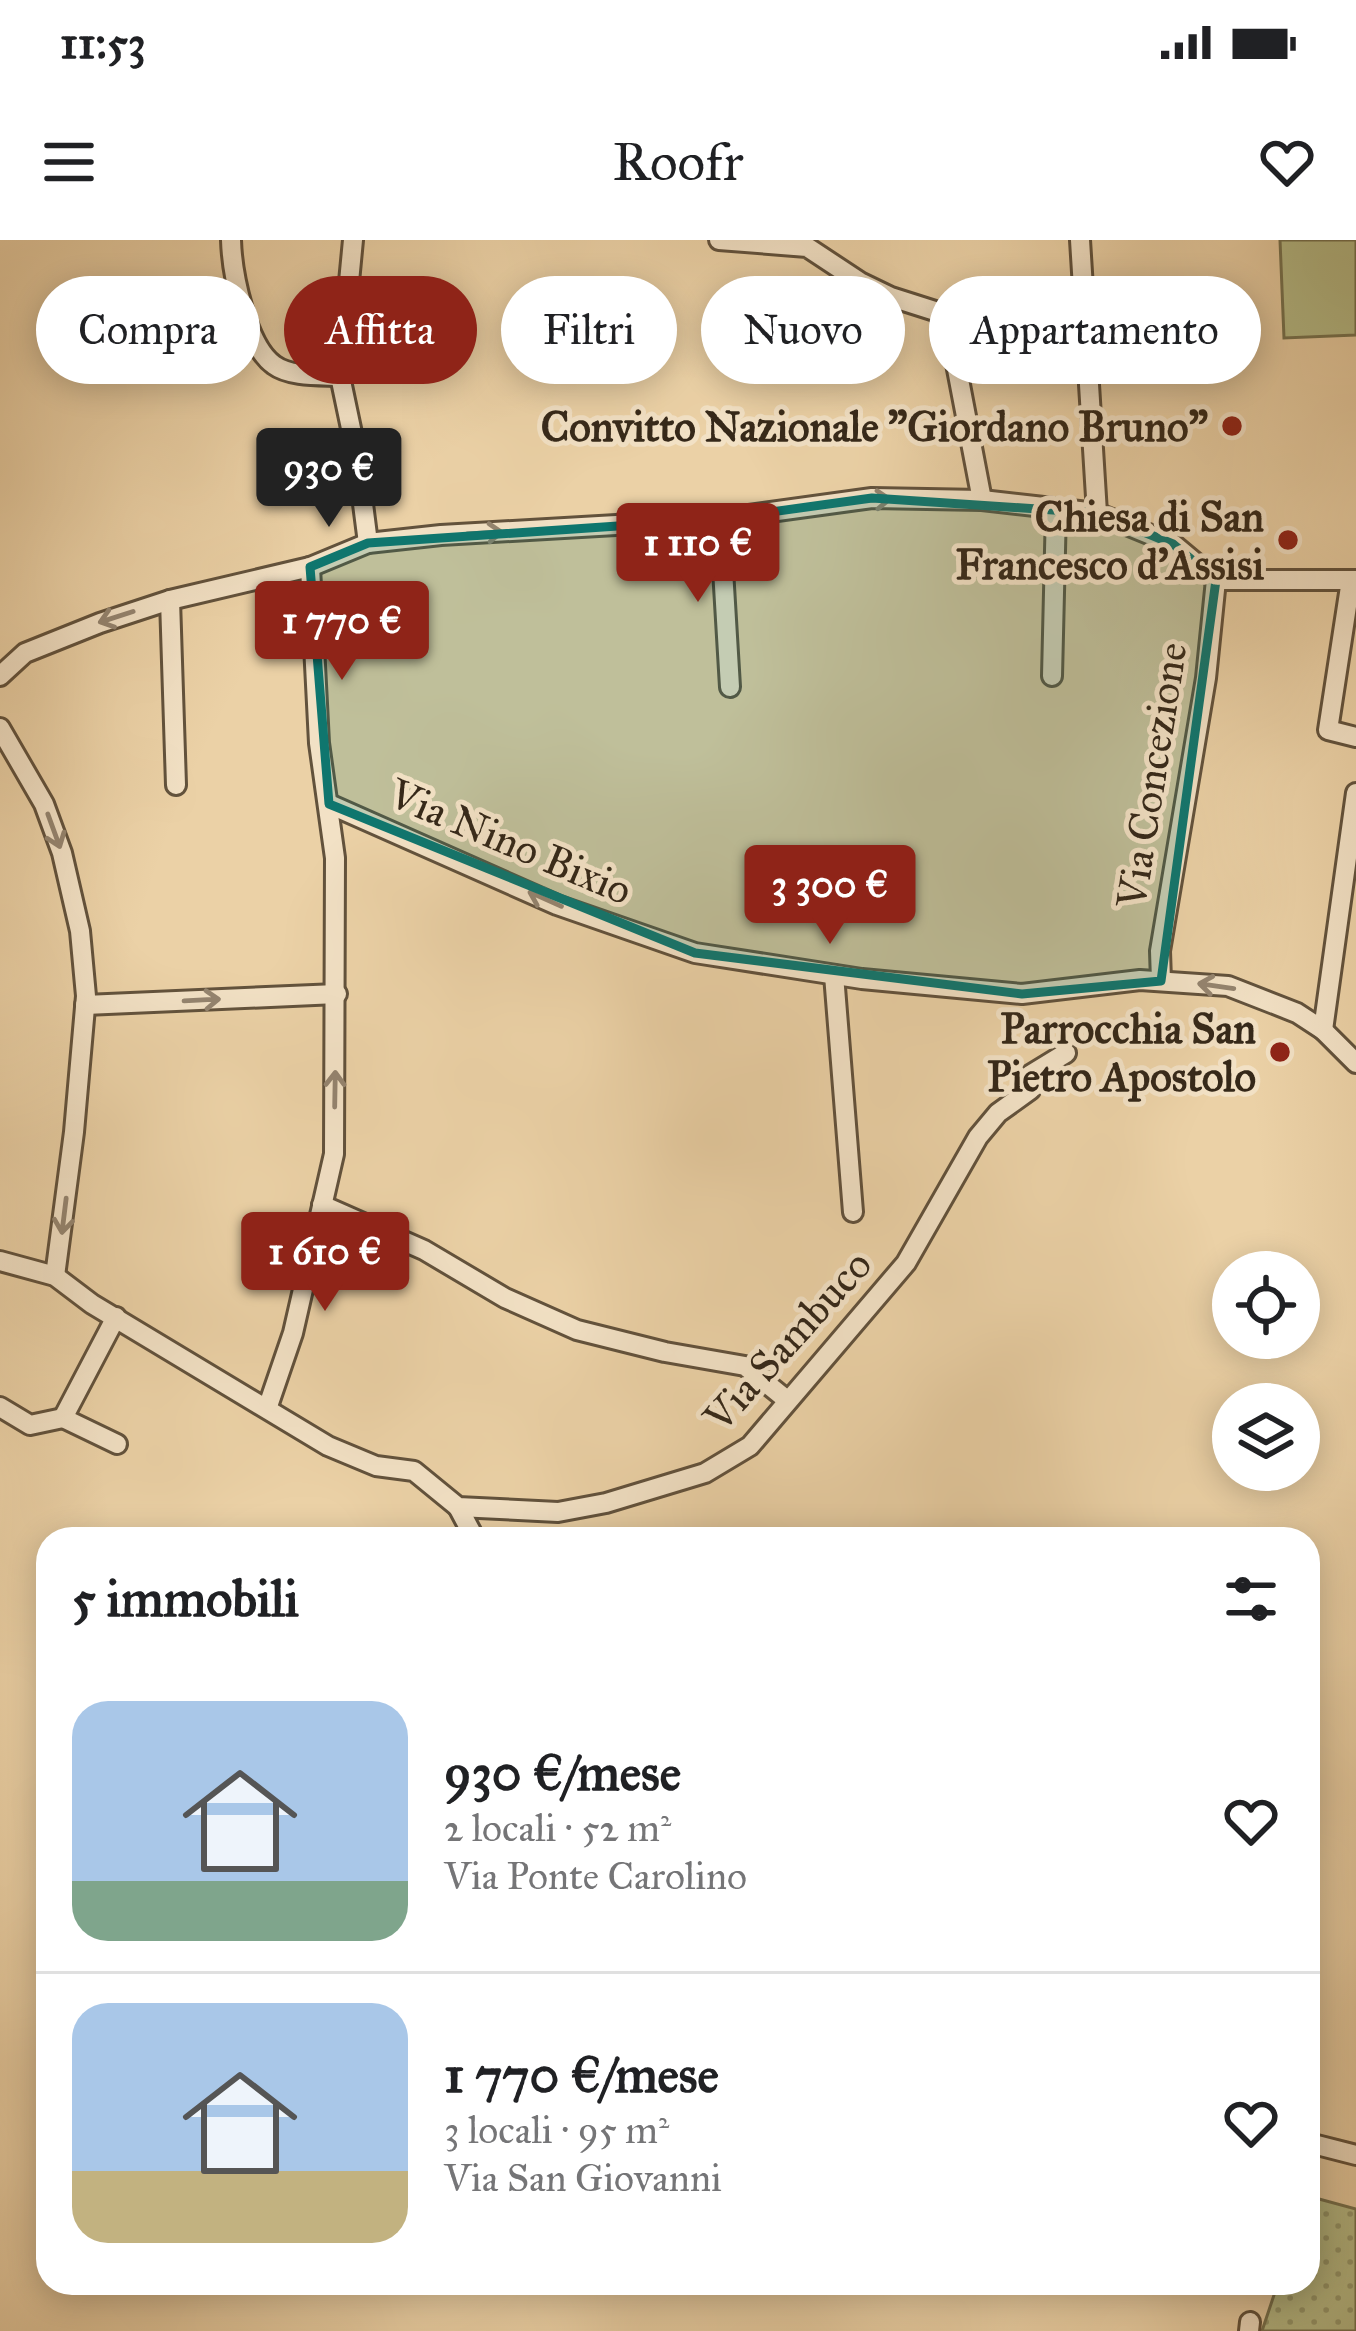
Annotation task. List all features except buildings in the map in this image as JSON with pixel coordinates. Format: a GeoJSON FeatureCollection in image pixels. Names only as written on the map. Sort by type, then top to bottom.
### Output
{"type":"FeatureCollection","features":[{"type":"Feature","properties":{"kind":"street"},"geometry":{"type":"LineString","coordinates":[[231,240],[235,284],[260,350],[276,368],[284,369]]}},
{"type":"Feature","properties":{"kind":"street"},"geometry":{"type":"LineString","coordinates":[[350,276],[353,240]]}},
{"type":"Feature","properties":{"kind":"street"},"geometry":{"type":"LineString","coordinates":[[719,240],[806,244],[860,282],[935,311],[947,322],[982,500]]}},
{"type":"Feature","properties":{"kind":"street"},"geometry":{"type":"LineString","coordinates":[[1080,240],[1097,513]]}},
{"type":"Feature","properties":{"kind":"street"},"geometry":{"type":"LineString","coordinates":[[342,384],[368,543]]}},
{"type":"Feature","properties":{"kind":"street"},"geometry":{"type":"LineString","coordinates":[[0,676],[26,653],[170,600],[310,567],[368,543],[720,519],[872,498],[982,500],[1097,513],[1173,544],[1216,580],[1353,580],[1328,730],[1356,737]]}},
{"type":"Feature","properties":{"kind":"street"},"geometry":{"type":"LineString","coordinates":[[1052,676],[1057,508]]}},
{"type":"Feature","properties":{"kind":"street"},"geometry":{"type":"LineString","coordinates":[[720,519],[730,687]]}},
{"type":"Feature","properties":{"kind":"street"},"geometry":{"type":"LineString","coordinates":[[268,1406],[293,1333],[334,1154],[335,859],[319,742],[310,567]]}},
{"type":"Feature","properties":{"kind":"street","name":"Via Concezione"},"geometry":{"type":"LineString","coordinates":[[1161,981],[1160,951],[1206,678],[1216,580]]}},
{"type":"Feature","properties":{"kind":"street"},"geometry":{"type":"LineString","coordinates":[[170,600],[176,785]]}},
{"type":"Feature","properties":{"kind":"street"},"geometry":{"type":"LineString","coordinates":[[0,728],[44,804],[62,854],[80,931],[85,1006],[55,1276]]}},
{"type":"Feature","properties":{"kind":"street"},"geometry":{"type":"LineString","coordinates":[[1323,1030],[1350,889],[1356,793]]}},
{"type":"Feature","properties":{"kind":"street","name":"Via Nino Bixio"},"geometry":{"type":"LineString","coordinates":[[329,804],[557,905],[695,953],[1022,994],[1161,981],[1228,986],[1297,1013],[1323,1030],[1356,1063]]}},
{"type":"Feature","properties":{"kind":"street"},"geometry":{"type":"LineString","coordinates":[[834,974],[853,1212]]}},
{"type":"Feature","properties":{"kind":"street"},"geometry":{"type":"LineString","coordinates":[[85,1006],[337,994]]}},
{"type":"Feature","properties":{"kind":"street","name":"Via Sambuco"},"geometry":{"type":"LineString","coordinates":[[458,1507],[558,1512],[606,1503],[705,1473],[749,1446],[906,1263],[978,1136],[998,1113],[1030,1090],[1030,1075],[1066,1053]]}},
{"type":"Feature","properties":{"kind":"street"},"geometry":{"type":"LineString","coordinates":[[322,1204],[424,1250],[505,1298],[577,1330],[745,1366],[787,1400]]}},
{"type":"Feature","properties":{"kind":"street"},"geometry":{"type":"LineString","coordinates":[[0,1262],[55,1276],[328,1446],[376,1466],[414,1471],[458,1507],[469,1527]]}},
{"type":"Feature","properties":{"kind":"street"},"geometry":{"type":"LineString","coordinates":[[63,1418],[116,1317]]}},
{"type":"Feature","properties":{"kind":"street"},"geometry":{"type":"LineString","coordinates":[[0,1406],[30,1425],[63,1418],[117,1444]]}},
{"type":"Feature","properties":{"kind":"street"},"geometry":{"type":"LineString","coordinates":[[1320,2146],[1356,2156]]}},
{"type":"Feature","properties":{"kind":"highlighted area"},"geometry":{"type":"Polygon","coordinates":[[[872,498],[1097,513],[1173,544],[1216,580],[1161,981],[1022,994],[695,953],[329,804],[310,567],[368,543],[720,519],[872,498]]]}},
{"type":"Feature","properties":{"kind":"green space"},"geometry":{"type":"Polygon","coordinates":[[[1280,240],[1356,240],[1356,335],[1284,338],[1280,240]]]}},
{"type":"Feature","properties":{"kind":"green space"},"geometry":{"type":"Polygon","coordinates":[[[1320,2199],[1356,2209],[1356,2331],[1262,2331],[1274,2295],[1320,2295],[1320,2199]]]}},
{"type":"Feature","properties":{"kind":"place","name":"Convitto Nazionale \"Giordano Bruno\""},"geometry":{"type":"Point","coordinates":[1232,426]}},
{"type":"Feature","properties":{"kind":"place","name":"Chiesa di San Francesco d'Assisi"},"geometry":{"type":"Point","coordinates":[1288,540]}},
{"type":"Feature","properties":{"kind":"place","name":"Parrocchia San Pietro Apostolo"},"geometry":{"type":"Point","coordinates":[1280,1052]}}]}
